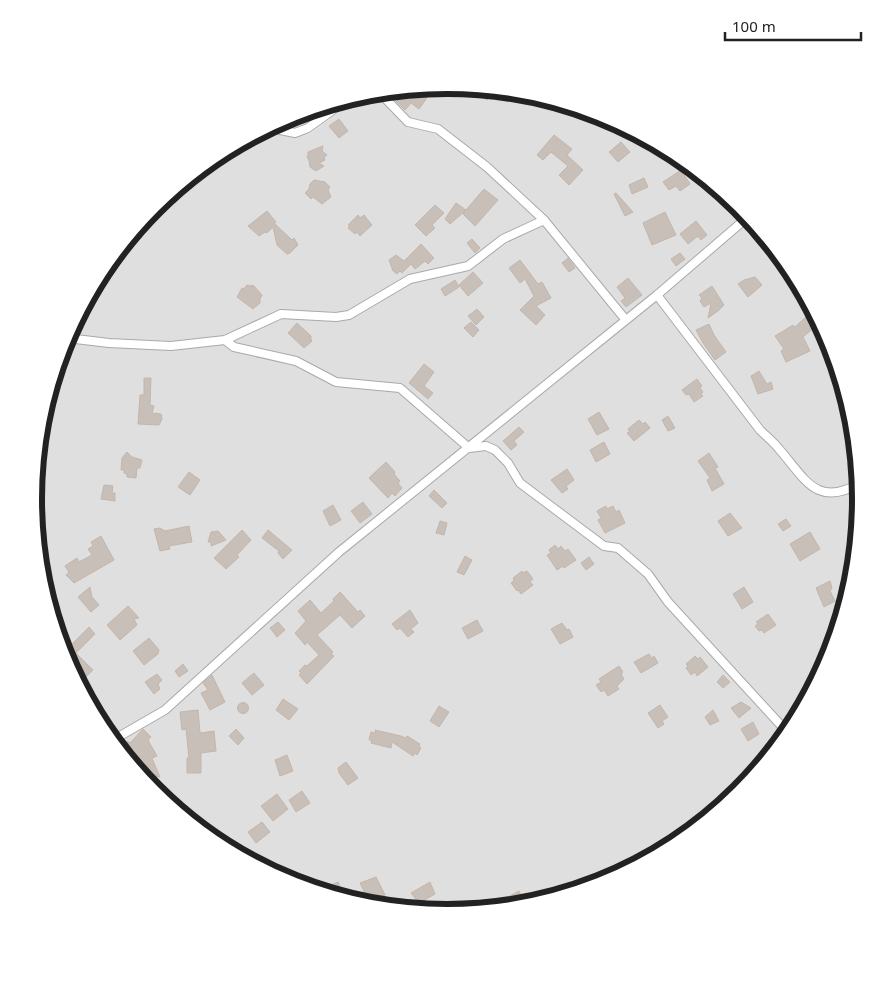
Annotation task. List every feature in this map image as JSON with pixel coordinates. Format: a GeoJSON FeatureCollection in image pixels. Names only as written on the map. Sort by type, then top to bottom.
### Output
{"type":"FeatureCollection","features":[{"type":"Feature","properties":{"kind":"street"},"geometry":{"type":"LineString","coordinates":[[385,98],[408,122],[438,129],[487,167],[544,220],[625,319]]}},
{"type":"Feature","properties":{"kind":"street"},"geometry":{"type":"LineString","coordinates":[[280,130],[295,133],[308,128],[333,110]]}},
{"type":"Feature","properties":{"kind":"street"},"geometry":{"type":"LineString","coordinates":[[75,339],[171,346],[225,340],[281,314],[336,317],[349,315],[410,279],[468,266],[503,239],[544,220]]}},
{"type":"Feature","properties":{"kind":"street"},"geometry":{"type":"LineString","coordinates":[[120,736],[165,710],[339,552],[657,295],[743,221]]}},
{"type":"Feature","properties":{"kind":"street"},"geometry":{"type":"LineString","coordinates":[[657,295],[760,430],[779,448],[799,475],[814,488],[833,493],[852,486]]}},
{"type":"Feature","properties":{"kind":"street"},"geometry":{"type":"LineString","coordinates":[[225,340],[234,347],[296,361],[336,382],[400,388],[469,448],[486,446],[495,450],[508,463],[520,483],[604,546],[618,548],[648,574],[668,602],[782,727]]}},
{"type":"Feature","properties":{"kind":"shaded area"},"geometry":{"type":"Polygon","coordinates":[[[448,93],[474,94],[527,101],[578,115],[627,135],[673,162],[694,177],[715,194],[752,231],[784,273],[798,296],[811,319],[831,368],[845,419],[849,446],[852,472],[852,525],[845,578],[839,603],[831,629],[811,678],[784,724],[769,745],[752,766],[715,803],[673,835],[650,849],[627,862],[578,882],[527,896],[500,900],[448,904],[421,903],[368,896],[343,890],[317,882],[268,862],[222,835],[201,820],[180,803],[143,766],[111,724],[97,701],[84,678],[64,629],[50,578],[46,551],[43,525],[43,472],[50,419],[56,394],[64,368],[84,319],[111,273],[126,252],[143,231],[180,194],[222,162],[268,135],[275,132],[277,134],[295,138],[311,133],[348,106],[395,97],[448,93]]]}},
{"type":"Feature","properties":{"kind":"building"},"geometry":{"type":"Polygon","coordinates":[[[421,94],[429,95],[419,109],[411,103],[405,110],[392,97],[421,94]]]}},
{"type":"Feature","properties":{"kind":"building"},"geometry":{"type":"Polygon","coordinates":[[[481,95],[491,96],[487,100],[481,95]]]}},
{"type":"Feature","properties":{"kind":"building"},"geometry":{"type":"Polygon","coordinates":[[[339,119],[348,131],[339,138],[329,126],[339,119]]]}},
{"type":"Feature","properties":{"kind":"building"},"geometry":{"type":"Polygon","coordinates":[[[554,135],[572,149],[567,155],[583,170],[569,185],[559,175],[568,166],[551,152],[543,160],[537,155],[554,135]]]}},
{"type":"Feature","properties":{"kind":"building"},"geometry":{"type":"Polygon","coordinates":[[[621,142],[630,152],[618,162],[609,152],[621,142]]]}},
{"type":"Feature","properties":{"kind":"building"},"geometry":{"type":"Polygon","coordinates":[[[323,146],[322,151],[327,155],[324,157],[325,160],[319,163],[324,166],[316,171],[310,167],[307,157],[308,152],[323,146]]]}},
{"type":"Feature","properties":{"kind":"building"},"geometry":{"type":"Polygon","coordinates":[[[681,170],[690,184],[680,191],[676,186],[669,190],[663,182],[681,170]]]}},
{"type":"Feature","properties":{"kind":"building"},"geometry":{"type":"Polygon","coordinates":[[[644,178],[648,187],[632,194],[629,185],[644,178]]]}},
{"type":"Feature","properties":{"kind":"building"},"geometry":{"type":"Polygon","coordinates":[[[314,180],[325,182],[330,187],[328,190],[331,197],[322,204],[313,197],[311,199],[305,193],[314,180]]]}},
{"type":"Feature","properties":{"kind":"building"},"geometry":{"type":"Polygon","coordinates":[[[484,189],[498,200],[475,226],[463,214],[465,211],[450,224],[445,219],[456,203],[466,210],[484,189]]]}},
{"type":"Feature","properties":{"kind":"building"},"geometry":{"type":"Polygon","coordinates":[[[616,193],[633,212],[625,216],[614,194],[616,193]]]}},
{"type":"Feature","properties":{"kind":"building"},"geometry":{"type":"Polygon","coordinates":[[[435,205],[444,213],[432,225],[435,228],[426,236],[415,225],[435,205]]]}},
{"type":"Feature","properties":{"kind":"building"},"geometry":{"type":"Polygon","coordinates":[[[267,211],[276,222],[274,223],[292,240],[294,238],[298,245],[290,253],[287,254],[277,245],[273,227],[267,233],[265,232],[259,236],[248,226],[267,211]]]}},
{"type":"Feature","properties":{"kind":"building"},"geometry":{"type":"Polygon","coordinates":[[[665,212],[676,235],[652,245],[643,223],[665,212]]]}},
{"type":"Feature","properties":{"kind":"building"},"geometry":{"type":"Polygon","coordinates":[[[358,215],[360,218],[364,215],[372,225],[360,236],[357,232],[355,234],[348,228],[350,226],[348,225],[358,215]]]}},
{"type":"Feature","properties":{"kind":"building"},"geometry":{"type":"Polygon","coordinates":[[[696,221],[707,235],[701,240],[698,236],[688,244],[680,234],[696,221]]]}},
{"type":"Feature","properties":{"kind":"building"},"geometry":{"type":"Polygon","coordinates":[[[472,239],[480,248],[475,253],[467,243],[472,239]]]}},
{"type":"Feature","properties":{"kind":"building"},"geometry":{"type":"Polygon","coordinates":[[[421,244],[434,258],[428,264],[425,261],[415,269],[411,264],[402,273],[400,271],[397,274],[393,271],[389,260],[396,255],[404,261],[421,244]]]}},
{"type":"Feature","properties":{"kind":"building"},"geometry":{"type":"Polygon","coordinates":[[[680,253],[685,259],[676,266],[671,259],[680,253]]]}},
{"type":"Feature","properties":{"kind":"building"},"geometry":{"type":"Polygon","coordinates":[[[568,258],[575,268],[569,272],[562,263],[568,258]]]}},
{"type":"Feature","properties":{"kind":"building"},"geometry":{"type":"Polygon","coordinates":[[[520,260],[538,284],[542,282],[551,298],[536,306],[545,315],[536,325],[520,310],[534,296],[525,279],[520,283],[509,268],[520,260]]]}},
{"type":"Feature","properties":{"kind":"building"},"geometry":{"type":"Polygon","coordinates":[[[473,272],[483,283],[468,296],[459,285],[473,272]]]}},
{"type":"Feature","properties":{"kind":"building"},"geometry":{"type":"Polygon","coordinates":[[[755,277],[762,285],[748,297],[738,284],[755,277]]]}},
{"type":"Feature","properties":{"kind":"building"},"geometry":{"type":"Polygon","coordinates":[[[628,278],[642,295],[626,307],[621,301],[625,298],[617,287],[628,278]]]}},
{"type":"Feature","properties":{"kind":"building"},"geometry":{"type":"Polygon","coordinates":[[[455,280],[459,287],[445,296],[441,289],[455,280]]]}},
{"type":"Feature","properties":{"kind":"building"},"geometry":{"type":"Polygon","coordinates":[[[247,285],[253,285],[262,295],[260,303],[253,309],[237,297],[242,288],[244,289],[247,285]]]}},
{"type":"Feature","properties":{"kind":"building"},"geometry":{"type":"Polygon","coordinates":[[[712,286],[724,305],[708,318],[711,303],[704,307],[700,301],[702,298],[699,295],[712,286]]]}},
{"type":"Feature","properties":{"kind":"building"},"geometry":{"type":"Polygon","coordinates":[[[477,309],[484,317],[476,325],[468,316],[477,309]]]}},
{"type":"Feature","properties":{"kind":"building"},"geometry":{"type":"Polygon","coordinates":[[[807,316],[812,322],[815,327],[803,337],[810,351],[786,362],[781,351],[784,349],[775,336],[793,325],[795,327],[807,316]]]}},
{"type":"Feature","properties":{"kind":"building"},"geometry":{"type":"Polygon","coordinates":[[[471,322],[479,330],[473,337],[464,328],[471,322]]]}},
{"type":"Feature","properties":{"kind":"building"},"geometry":{"type":"Polygon","coordinates":[[[297,323],[311,336],[312,341],[304,348],[288,333],[297,323]]]}},
{"type":"Feature","properties":{"kind":"building"},"geometry":{"type":"Polygon","coordinates":[[[709,324],[726,352],[715,360],[696,330],[709,324]]]}},
{"type":"Feature","properties":{"kind":"building"},"geometry":{"type":"Polygon","coordinates":[[[424,364],[434,372],[424,386],[433,393],[428,399],[409,383],[424,364]]]}},
{"type":"Feature","properties":{"kind":"building"},"geometry":{"type":"Polygon","coordinates":[[[759,371],[767,384],[771,382],[773,389],[758,394],[751,376],[759,371]]]}},
{"type":"Feature","properties":{"kind":"building"},"geometry":{"type":"Polygon","coordinates":[[[144,378],[151,378],[150,405],[154,406],[152,413],[161,414],[162,419],[159,425],[138,424],[140,395],[144,395],[144,378]]]}},
{"type":"Feature","properties":{"kind":"building"},"geometry":{"type":"Polygon","coordinates":[[[697,379],[702,386],[700,388],[703,396],[694,402],[689,394],[686,395],[682,390],[697,379]]]}},
{"type":"Feature","properties":{"kind":"building"},"geometry":{"type":"Polygon","coordinates":[[[599,412],[609,429],[597,435],[588,419],[599,412]]]}},
{"type":"Feature","properties":{"kind":"building"},"geometry":{"type":"Polygon","coordinates":[[[668,416],[675,428],[668,431],[662,420],[668,416]]]}},
{"type":"Feature","properties":{"kind":"building"},"geometry":{"type":"Polygon","coordinates":[[[639,420],[643,424],[645,422],[650,428],[634,441],[627,433],[630,432],[628,429],[639,420]]]}},
{"type":"Feature","properties":{"kind":"building"},"geometry":{"type":"Polygon","coordinates":[[[519,427],[524,432],[514,441],[517,445],[511,450],[503,441],[519,427]]]}},
{"type":"Feature","properties":{"kind":"building"},"geometry":{"type":"Polygon","coordinates":[[[604,442],[610,454],[596,462],[590,450],[604,442]]]}},
{"type":"Feature","properties":{"kind":"building"},"geometry":{"type":"Polygon","coordinates":[[[127,452],[132,457],[142,460],[140,468],[137,468],[136,478],[127,477],[124,470],[121,470],[122,458],[127,452]]]}},
{"type":"Feature","properties":{"kind":"building"},"geometry":{"type":"Polygon","coordinates":[[[709,453],[718,467],[715,468],[724,484],[712,491],[707,480],[710,478],[698,461],[709,453]]]}},
{"type":"Feature","properties":{"kind":"building"},"geometry":{"type":"Polygon","coordinates":[[[386,462],[395,472],[394,474],[400,481],[398,483],[402,488],[395,496],[392,493],[388,498],[369,478],[386,462]]]}},
{"type":"Feature","properties":{"kind":"building"},"geometry":{"type":"Polygon","coordinates":[[[567,469],[574,480],[566,486],[568,489],[562,493],[551,480],[567,469]]]}},
{"type":"Feature","properties":{"kind":"building"},"geometry":{"type":"Polygon","coordinates":[[[189,472],[200,480],[190,495],[178,487],[189,472]]]}},
{"type":"Feature","properties":{"kind":"building"},"geometry":{"type":"Polygon","coordinates":[[[104,485],[113,486],[112,493],[115,493],[115,501],[101,499],[104,485]]]}},
{"type":"Feature","properties":{"kind":"building"},"geometry":{"type":"Polygon","coordinates":[[[434,490],[447,503],[442,508],[429,496],[434,490]]]}},
{"type":"Feature","properties":{"kind":"building"},"geometry":{"type":"Polygon","coordinates":[[[363,502],[372,514],[360,523],[351,511],[363,502]]]}},
{"type":"Feature","properties":{"kind":"building"},"geometry":{"type":"Polygon","coordinates":[[[333,505],[341,520],[330,526],[323,511],[333,505]]]}},
{"type":"Feature","properties":{"kind":"building"},"geometry":{"type":"Polygon","coordinates":[[[606,506],[607,509],[613,506],[616,512],[619,510],[625,523],[605,533],[598,520],[601,518],[597,511],[606,506]]]}},
{"type":"Feature","properties":{"kind":"building"},"geometry":{"type":"Polygon","coordinates":[[[730,513],[742,528],[728,536],[718,521],[730,513]]]}},
{"type":"Feature","properties":{"kind":"building"},"geometry":{"type":"Polygon","coordinates":[[[786,519],[791,526],[783,531],[778,524],[786,519]]]}},
{"type":"Feature","properties":{"kind":"building"},"geometry":{"type":"Polygon","coordinates":[[[440,521],[447,523],[444,535],[436,533],[440,521]]]}},
{"type":"Feature","properties":{"kind":"building"},"geometry":{"type":"Polygon","coordinates":[[[189,526],[192,542],[169,546],[170,549],[160,551],[154,529],[160,528],[165,531],[189,526]]]}},
{"type":"Feature","properties":{"kind":"building"},"geometry":{"type":"Polygon","coordinates":[[[242,530],[251,540],[237,555],[239,557],[226,569],[214,558],[242,530]]]}},
{"type":"Feature","properties":{"kind":"building"},"geometry":{"type":"Polygon","coordinates":[[[268,530],[292,550],[283,559],[278,553],[279,551],[262,538],[268,530]]]}},
{"type":"Feature","properties":{"kind":"building"},"geometry":{"type":"Polygon","coordinates":[[[218,531],[226,540],[211,546],[211,542],[208,542],[211,532],[218,531]]]}},
{"type":"Feature","properties":{"kind":"building"},"geometry":{"type":"Polygon","coordinates":[[[810,532],[820,549],[800,561],[790,544],[810,532]]]}},
{"type":"Feature","properties":{"kind":"building"},"geometry":{"type":"Polygon","coordinates":[[[101,536],[114,560],[74,583],[66,575],[69,572],[65,566],[77,558],[79,562],[92,555],[88,549],[93,546],[91,542],[101,536]]]}},
{"type":"Feature","properties":{"kind":"building"},"geometry":{"type":"Polygon","coordinates":[[[555,545],[558,549],[561,546],[565,551],[568,549],[576,560],[557,570],[547,555],[551,553],[549,550],[555,545]]]}},
{"type":"Feature","properties":{"kind":"building"},"geometry":{"type":"Polygon","coordinates":[[[465,556],[472,560],[464,575],[457,572],[465,556]]]}},
{"type":"Feature","properties":{"kind":"building"},"geometry":{"type":"Polygon","coordinates":[[[589,557],[594,564],[586,570],[581,563],[589,557]]]}},
{"type":"Feature","properties":{"kind":"building"},"geometry":{"type":"Polygon","coordinates":[[[522,571],[523,573],[527,571],[533,579],[530,582],[533,585],[521,594],[511,583],[514,580],[513,578],[522,571]]]}},
{"type":"Feature","properties":{"kind":"building"},"geometry":{"type":"Polygon","coordinates":[[[830,581],[832,588],[830,591],[835,601],[824,607],[816,588],[830,581]]]}},
{"type":"Feature","properties":{"kind":"building"},"geometry":{"type":"Polygon","coordinates":[[[90,587],[92,597],[99,605],[91,612],[78,597],[90,587]]]}},
{"type":"Feature","properties":{"kind":"building"},"geometry":{"type":"Polygon","coordinates":[[[744,587],[753,602],[742,609],[733,594],[744,587]]]}},
{"type":"Feature","properties":{"kind":"building"},"geometry":{"type":"Polygon","coordinates":[[[340,592],[358,612],[360,610],[365,616],[352,628],[340,615],[317,635],[333,652],[331,654],[334,656],[307,684],[299,675],[301,673],[299,671],[319,655],[307,642],[305,645],[295,633],[306,621],[298,611],[310,600],[321,613],[334,601],[333,599],[340,592]]]}},
{"type":"Feature","properties":{"kind":"building"},"geometry":{"type":"Polygon","coordinates":[[[128,606],[139,618],[134,619],[137,625],[120,640],[107,625],[128,606]]]}},
{"type":"Feature","properties":{"kind":"building"},"geometry":{"type":"Polygon","coordinates":[[[410,610],[418,623],[411,629],[414,632],[408,637],[400,628],[397,630],[392,624],[410,610]]]}},
{"type":"Feature","properties":{"kind":"building"},"geometry":{"type":"Polygon","coordinates":[[[768,614],[776,625],[764,633],[755,626],[758,624],[756,622],[768,614]]]}},
{"type":"Feature","properties":{"kind":"building"},"geometry":{"type":"Polygon","coordinates":[[[477,620],[483,631],[468,639],[462,628],[477,620]]]}},
{"type":"Feature","properties":{"kind":"building"},"geometry":{"type":"Polygon","coordinates":[[[278,622],[285,630],[277,637],[270,628],[278,622]]]}},
{"type":"Feature","properties":{"kind":"building"},"geometry":{"type":"Polygon","coordinates":[[[562,623],[567,630],[569,629],[573,637],[560,644],[551,629],[562,623]]]}},
{"type":"Feature","properties":{"kind":"building"},"geometry":{"type":"Polygon","coordinates":[[[89,627],[95,634],[76,653],[93,670],[86,677],[82,673],[70,646],[89,627]]]}},
{"type":"Feature","properties":{"kind":"building"},"geometry":{"type":"Polygon","coordinates":[[[149,638],[159,650],[158,654],[144,665],[133,651],[149,638]]]}},
{"type":"Feature","properties":{"kind":"building"},"geometry":{"type":"Polygon","coordinates":[[[649,654],[652,658],[654,656],[658,663],[641,673],[634,662],[649,654]]]}},
{"type":"Feature","properties":{"kind":"building"},"geometry":{"type":"Polygon","coordinates":[[[695,656],[698,659],[700,657],[708,667],[697,676],[695,672],[691,675],[686,668],[688,666],[686,664],[695,656]]]}},
{"type":"Feature","properties":{"kind":"building"},"geometry":{"type":"Polygon","coordinates":[[[183,664],[188,671],[179,677],[175,671],[183,664]]]}},
{"type":"Feature","properties":{"kind":"building"},"geometry":{"type":"Polygon","coordinates":[[[619,666],[623,672],[621,674],[624,679],[617,686],[619,689],[608,696],[604,690],[601,692],[596,685],[601,682],[599,679],[619,666]]]}},
{"type":"Feature","properties":{"kind":"building"},"geometry":{"type":"Polygon","coordinates":[[[254,673],[264,685],[252,695],[242,683],[254,673]]]}},
{"type":"Feature","properties":{"kind":"building"},"geometry":{"type":"Polygon","coordinates":[[[157,674],[162,680],[158,684],[160,689],[154,694],[145,682],[157,674]]]}},
{"type":"Feature","properties":{"kind":"building"},"geometry":{"type":"Polygon","coordinates":[[[212,675],[225,702],[210,710],[201,693],[208,690],[203,683],[212,675]]]}},
{"type":"Feature","properties":{"kind":"building"},"geometry":{"type":"Polygon","coordinates":[[[723,675],[730,682],[723,688],[717,682],[723,675]]]}},
{"type":"Feature","properties":{"kind":"building"},"geometry":{"type":"Polygon","coordinates":[[[283,699],[298,709],[289,720],[276,710],[283,699]]]}},
{"type":"Feature","properties":{"kind":"building"},"geometry":{"type":"Polygon","coordinates":[[[243,702],[249,708],[243,714],[237,708],[243,702]]]}},
{"type":"Feature","properties":{"kind":"building"},"geometry":{"type":"Polygon","coordinates":[[[741,702],[751,708],[739,718],[731,708],[741,702]]]}},
{"type":"Feature","properties":{"kind":"building"},"geometry":{"type":"Polygon","coordinates":[[[660,705],[668,717],[662,721],[664,724],[658,728],[648,713],[660,705]]]}},
{"type":"Feature","properties":{"kind":"building"},"geometry":{"type":"Polygon","coordinates":[[[439,706],[449,712],[439,727],[430,721],[439,706]]]}},
{"type":"Feature","properties":{"kind":"building"},"geometry":{"type":"Polygon","coordinates":[[[198,710],[200,733],[214,731],[216,751],[201,753],[201,773],[187,773],[187,758],[189,758],[186,729],[182,730],[180,712],[198,710]]]}},
{"type":"Feature","properties":{"kind":"building"},"geometry":{"type":"Polygon","coordinates":[[[713,710],[719,721],[710,725],[705,717],[713,710]]]}},
{"type":"Feature","properties":{"kind":"building"},"geometry":{"type":"Polygon","coordinates":[[[105,712],[116,729],[115,729],[105,712]]]}},
{"type":"Feature","properties":{"kind":"building"},"geometry":{"type":"Polygon","coordinates":[[[753,722],[759,734],[748,741],[741,729],[753,722]]]}},
{"type":"Feature","properties":{"kind":"building"},"geometry":{"type":"Polygon","coordinates":[[[143,729],[151,737],[148,740],[157,756],[152,758],[160,777],[152,775],[143,766],[125,744],[127,741],[130,743],[143,729]]]}},
{"type":"Feature","properties":{"kind":"building"},"geometry":{"type":"Polygon","coordinates":[[[236,729],[244,738],[238,745],[229,736],[236,729]]]}},
{"type":"Feature","properties":{"kind":"building"},"geometry":{"type":"Polygon","coordinates":[[[375,730],[405,738],[407,736],[420,744],[421,748],[417,755],[415,753],[413,756],[392,742],[391,748],[371,743],[372,740],[369,740],[371,732],[376,733],[375,730]]]}},
{"type":"Feature","properties":{"kind":"building"},"geometry":{"type":"Polygon","coordinates":[[[287,755],[293,771],[280,776],[275,760],[287,755]]]}},
{"type":"Feature","properties":{"kind":"building"},"geometry":{"type":"Polygon","coordinates":[[[346,762],[358,778],[348,785],[339,773],[338,768],[346,762]]]}},
{"type":"Feature","properties":{"kind":"building"},"geometry":{"type":"Polygon","coordinates":[[[302,791],[310,803],[296,812],[289,800],[302,791]]]}},
{"type":"Feature","properties":{"kind":"building"},"geometry":{"type":"Polygon","coordinates":[[[277,794],[288,809],[273,821],[261,806],[277,794]]]}},
{"type":"Feature","properties":{"kind":"building"},"geometry":{"type":"Polygon","coordinates":[[[262,822],[270,832],[256,843],[248,832],[262,822]]]}},
{"type":"Feature","properties":{"kind":"building"},"geometry":{"type":"Polygon","coordinates":[[[376,877],[385,895],[379,898],[366,896],[360,883],[376,877]]]}},
{"type":"Feature","properties":{"kind":"building"},"geometry":{"type":"Polygon","coordinates":[[[338,882],[341,889],[329,886],[338,882]]]}},
{"type":"Feature","properties":{"kind":"building"},"geometry":{"type":"Polygon","coordinates":[[[430,882],[435,894],[419,903],[411,893],[430,882]]]}},
{"type":"Feature","properties":{"kind":"building"},"geometry":{"type":"Polygon","coordinates":[[[519,891],[521,897],[507,899],[519,891]]]}}]}
